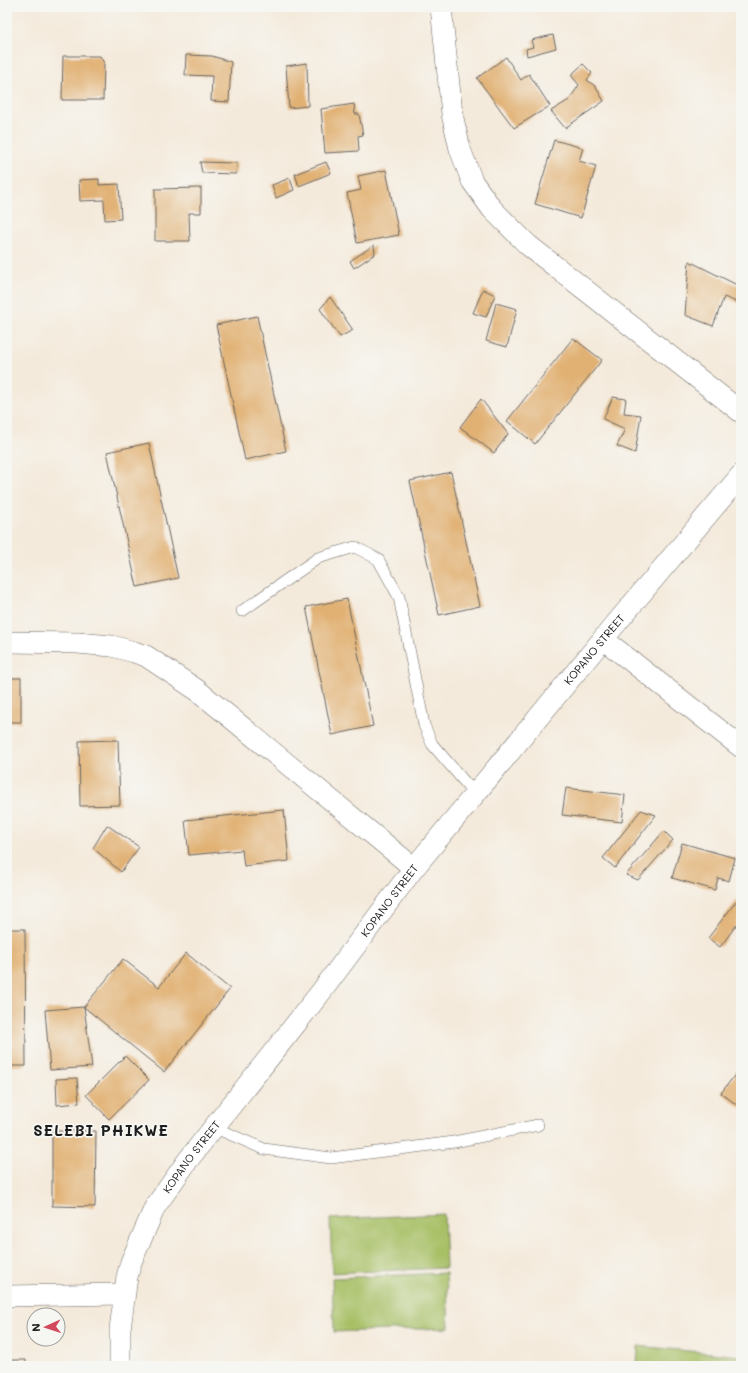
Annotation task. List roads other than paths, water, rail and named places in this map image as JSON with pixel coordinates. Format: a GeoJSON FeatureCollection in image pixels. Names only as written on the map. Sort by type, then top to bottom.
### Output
{"type":"FeatureCollection","features":[{"type":"Feature","properties":{"kind":"street"},"geometry":{"type":"LineString","coordinates":[[441,7],[452,114],[460,149],[472,181],[492,209],[528,246],[741,412]]}},
{"type":"Feature","properties":{"kind":"street","name":"KOPANO STREET"},"geometry":{"type":"LineString","coordinates":[[120,1366],[120,1329],[123,1294],[131,1262],[155,1207],[213,1127],[320,992],[414,868],[741,475]]}},
{"type":"Feature","properties":{"kind":"street"},"geometry":{"type":"LineString","coordinates":[[603,639],[741,747]]}},
{"type":"Feature","properties":{"kind":"street"},"geometry":{"type":"LineString","coordinates":[[7,642],[78,643],[112,646],[146,656],[197,690],[414,868]]}},
{"type":"Feature","properties":{"kind":"street"},"geometry":{"type":"LineString","coordinates":[[7,1296],[123,1294]]}},
{"type":"Feature","properties":{"kind":"lane"},"geometry":{"type":"LineString","coordinates":[[242,611],[318,558],[355,547],[378,559],[399,597],[424,725],[432,744],[475,794]]}},
{"type":"Feature","properties":{"kind":"lane"},"geometry":{"type":"LineString","coordinates":[[213,1127],[264,1149],[331,1158],[454,1142],[538,1125]]}},
{"type":"Feature","properties":{"kind":"district","name":"SELEBI PHIKWE"},"geometry":{"type":"Point","coordinates":[101,1131]}}]}
